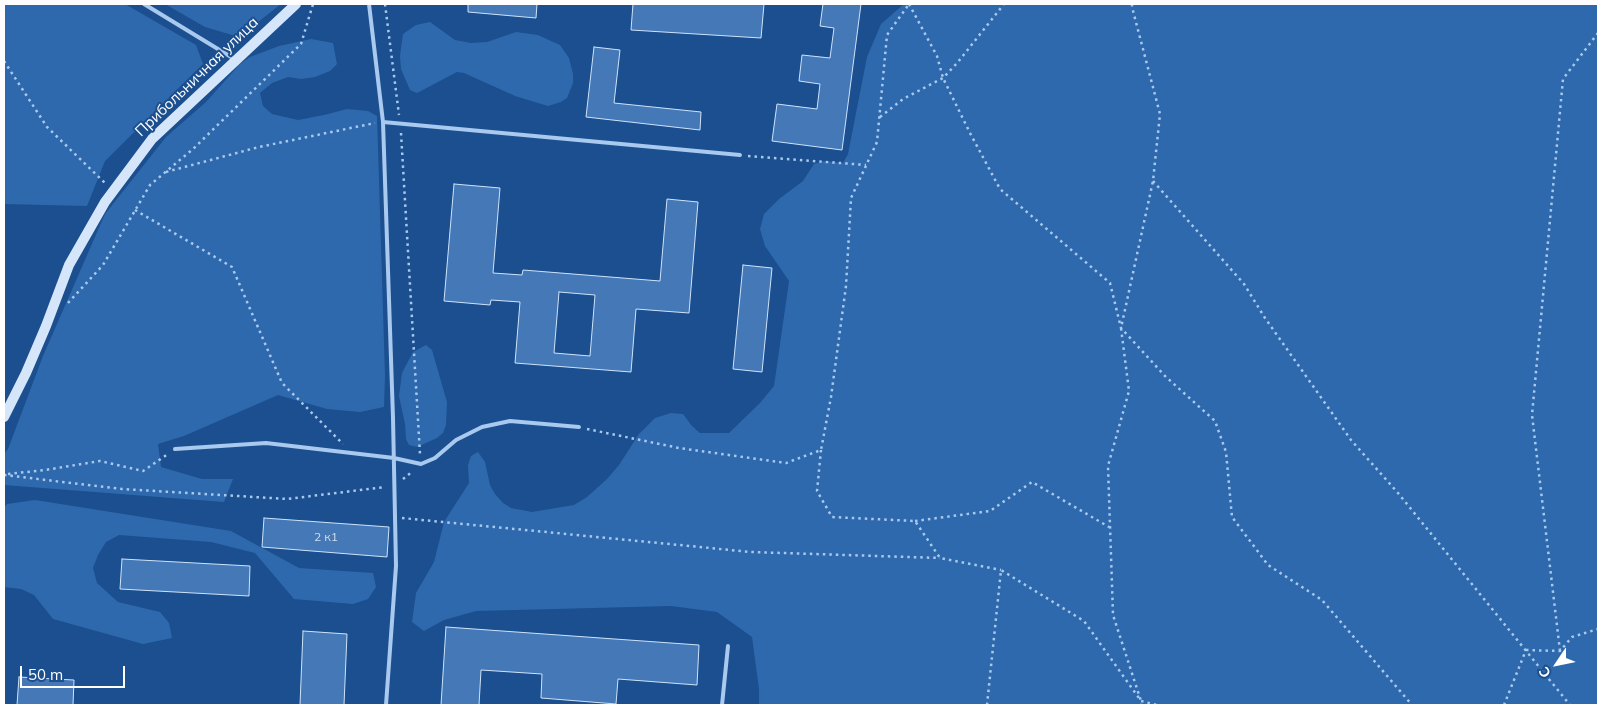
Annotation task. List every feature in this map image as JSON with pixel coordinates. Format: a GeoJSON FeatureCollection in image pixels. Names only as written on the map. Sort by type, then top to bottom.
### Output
{"type":"FeatureCollection","features":[{"type":"Feature","properties":{"kind":"street","name":"Прибольничная улица"},"geometry":{"type":"LineString","coordinates":[[4,417],[40,342],[69,265],[106,202],[152,140],[296,4]]}},
{"type":"Feature","properties":{"kind":"lane"},"geometry":{"type":"LineString","coordinates":[[144,4],[236,60]]}},
{"type":"Feature","properties":{"kind":"lane"},"geometry":{"type":"LineString","coordinates":[[369,4],[383,122],[396,517],[396,566],[386,705]]}},
{"type":"Feature","properties":{"kind":"lane"},"geometry":{"type":"LineString","coordinates":[[383,122],[740,155]]}},
{"type":"Feature","properties":{"kind":"lane"},"geometry":{"type":"LineString","coordinates":[[175,449],[266,443],[394,458],[421,464],[435,458],[456,440],[482,427],[510,421],[579,427]]}},
{"type":"Feature","properties":{"kind":"lane"},"geometry":{"type":"LineString","coordinates":[[722,705],[728,646]]}},
{"type":"Feature","properties":{"kind":"path"},"geometry":{"type":"LineString","coordinates":[[65,306],[103,265],[150,185],[193,149],[301,44],[313,4]]}},
{"type":"Feature","properties":{"kind":"path"},"geometry":{"type":"LineString","coordinates":[[4,475],[122,489],[287,499],[395,486],[421,464],[400,123],[386,4]]}},
{"type":"Feature","properties":{"kind":"path"},"geometry":{"type":"LineString","coordinates":[[1110,527],[1032,482],[990,512],[915,521],[832,517],[817,492],[821,450],[831,397],[846,286],[851,198],[877,142],[886,35],[909,4],[937,56],[943,78],[970,134],[1000,189],[1110,283],[1121,328],[1129,390],[1108,466],[1110,527],[1112,615],[1141,705]]}},
{"type":"Feature","properties":{"kind":"path"},"geometry":{"type":"LineString","coordinates":[[879,118],[903,99],[943,78],[1004,4]]}},
{"type":"Feature","properties":{"kind":"path"},"geometry":{"type":"LineString","coordinates":[[1121,328],[1154,181],[1160,114],[1132,4]]}},
{"type":"Feature","properties":{"kind":"path"},"geometry":{"type":"LineString","coordinates":[[1560,651],[1532,415],[1564,79],[1598,33]]}},
{"type":"Feature","properties":{"kind":"path"},"geometry":{"type":"LineString","coordinates":[[4,61],[48,127],[114,191]]}},
{"type":"Feature","properties":{"kind":"path"},"geometry":{"type":"LineString","coordinates":[[165,173],[259,147],[383,122]]}},
{"type":"Feature","properties":{"kind":"path"},"geometry":{"type":"LineString","coordinates":[[740,155],[866,165]]}},
{"type":"Feature","properties":{"kind":"path"},"geometry":{"type":"LineString","coordinates":[[1154,181],[1244,284],[1265,318],[1351,440],[1398,493],[1570,705]]}},
{"type":"Feature","properties":{"kind":"path"},"geometry":{"type":"LineString","coordinates":[[135,210],[232,267],[282,383],[353,453]]}},
{"type":"Feature","properties":{"kind":"path"},"geometry":{"type":"LineString","coordinates":[[1121,328],[1165,376],[1215,421],[1226,452],[1232,517],[1268,565],[1322,600],[1412,705]]}},
{"type":"Feature","properties":{"kind":"path"},"geometry":{"type":"LineString","coordinates":[[579,427],[679,448],[786,463],[821,450]]}},
{"type":"Feature","properties":{"kind":"path"},"geometry":{"type":"LineString","coordinates":[[4,475],[100,461],[143,471],[175,449]]}},
{"type":"Feature","properties":{"kind":"path"},"geometry":{"type":"LineString","coordinates":[[396,517],[751,552],[940,558],[1001,570],[1084,621],[1141,701],[1157,705]]}},
{"type":"Feature","properties":{"kind":"path"},"geometry":{"type":"LineString","coordinates":[[915,521],[940,558]]}},
{"type":"Feature","properties":{"kind":"path"},"geometry":{"type":"LineString","coordinates":[[987,705],[1001,570]]}},
{"type":"Feature","properties":{"kind":"path"},"geometry":{"type":"LineString","coordinates":[[1560,651],[1572,637],[1598,629]]}},
{"type":"Feature","properties":{"kind":"path"},"geometry":{"type":"LineString","coordinates":[[1526,650],[1560,651]]}},
{"type":"Feature","properties":{"kind":"path"},"geometry":{"type":"LineString","coordinates":[[1504,705],[1526,650]]}},
{"type":"Feature","properties":{"kind":"shaded area"},"geometry":{"type":"Polygon","coordinates":[[[4,4],[125,4],[196,45],[203,64],[105,161],[87,206],[4,204],[4,4]]]}},
{"type":"Feature","properties":{"kind":"shaded area"},"geometry":{"type":"Polygon","coordinates":[[[165,4],[281,4],[239,37],[205,27],[165,4]]]}},
{"type":"Feature","properties":{"kind":"shaded area"},"geometry":{"type":"Polygon","coordinates":[[[904,4],[1598,4],[1598,705],[759,705],[759,689],[752,637],[717,612],[671,606],[476,611],[444,620],[424,631],[412,622],[416,593],[434,562],[444,522],[469,483],[468,465],[471,456],[478,452],[485,462],[490,485],[495,494],[503,503],[511,508],[532,512],[574,505],[587,497],[607,479],[619,465],[639,434],[655,418],[671,413],[683,414],[700,433],[729,433],[760,403],[774,386],[789,281],[765,246],[760,229],[764,214],[779,199],[803,181],[814,164],[824,161],[843,163],[848,154],[867,57],[881,24],[904,4]]]}},
{"type":"Feature","properties":{"kind":"shaded area"},"geometry":{"type":"Polygon","coordinates":[[[430,22],[455,40],[471,43],[487,42],[516,32],[538,35],[560,45],[569,58],[573,74],[573,83],[567,98],[548,106],[515,96],[464,73],[457,72],[417,93],[410,90],[401,69],[400,56],[403,34],[416,25],[430,22]]]}},
{"type":"Feature","properties":{"kind":"shaded area"},"geometry":{"type":"Polygon","coordinates":[[[311,39],[333,43],[337,64],[330,71],[315,77],[301,79],[288,77],[272,83],[260,93],[263,106],[272,114],[298,120],[347,109],[368,111],[377,116],[385,376],[384,407],[360,412],[327,409],[278,395],[184,436],[158,444],[161,467],[202,479],[233,479],[224,502],[4,485],[4,454],[8,449],[43,356],[105,214],[166,137],[206,102],[240,64],[250,57],[279,46],[311,39]]]}},
{"type":"Feature","properties":{"kind":"shaded area"},"geometry":{"type":"Polygon","coordinates":[[[426,345],[432,350],[447,402],[446,425],[443,433],[437,438],[417,447],[409,445],[406,439],[399,396],[402,373],[413,352],[426,345]]]}},
{"type":"Feature","properties":{"kind":"shaded area"},"geometry":{"type":"Polygon","coordinates":[[[35,500],[231,531],[299,568],[373,573],[376,587],[368,599],[353,604],[294,599],[255,553],[211,542],[119,535],[106,542],[93,568],[97,583],[118,602],[160,612],[169,623],[172,638],[143,644],[53,619],[34,595],[21,589],[4,587],[4,507],[7,504],[35,500]]]}},
{"type":"Feature","properties":{"kind":"building"},"geometry":{"type":"Polygon","coordinates":[[[468,4],[537,4],[536,18],[468,12],[468,4]]]}},
{"type":"Feature","properties":{"kind":"building"},"geometry":{"type":"Polygon","coordinates":[[[633,4],[764,4],[761,38],[631,30],[633,4]]]}},
{"type":"Feature","properties":{"kind":"building"},"geometry":{"type":"Polygon","coordinates":[[[823,4],[861,4],[842,150],[772,141],[777,104],[817,109],[820,84],[799,81],[802,55],[830,58],[834,28],[820,26],[823,4]]]}},
{"type":"Feature","properties":{"kind":"building"},"geometry":{"type":"Polygon","coordinates":[[[594,47],[620,50],[614,103],[701,112],[700,130],[586,117],[594,47]]]}},
{"type":"Feature","properties":{"kind":"building"},"geometry":{"type":"Polygon","coordinates":[[[454,184],[500,188],[493,273],[522,275],[523,270],[660,281],[667,199],[698,202],[689,313],[636,309],[631,372],[515,363],[520,302],[491,300],[490,305],[444,301],[454,184]],[[559,292],[554,353],[590,356],[595,295],[559,292]]]}},
{"type":"Feature","properties":{"kind":"building"},"geometry":{"type":"Polygon","coordinates":[[[743,265],[772,268],[762,372],[733,369],[743,265]]]}},
{"type":"Feature","properties":{"kind":"building"},"geometry":{"type":"Polygon","coordinates":[[[264,518],[389,527],[387,557],[262,547],[264,518]]]}},
{"type":"Feature","properties":{"kind":"building"},"geometry":{"type":"Polygon","coordinates":[[[122,559],[250,566],[249,596],[120,589],[122,559]]]}},
{"type":"Feature","properties":{"kind":"building"},"geometry":{"type":"Polygon","coordinates":[[[446,627],[699,645],[697,685],[618,679],[616,704],[541,698],[542,674],[481,670],[479,705],[441,705],[446,627]]]}},
{"type":"Feature","properties":{"kind":"building"},"geometry":{"type":"Polygon","coordinates":[[[303,631],[347,634],[344,705],[300,705],[303,631]]]}},
{"type":"Feature","properties":{"kind":"building"},"geometry":{"type":"Polygon","coordinates":[[[19,677],[74,680],[73,705],[17,705],[19,677]]]}}]}
